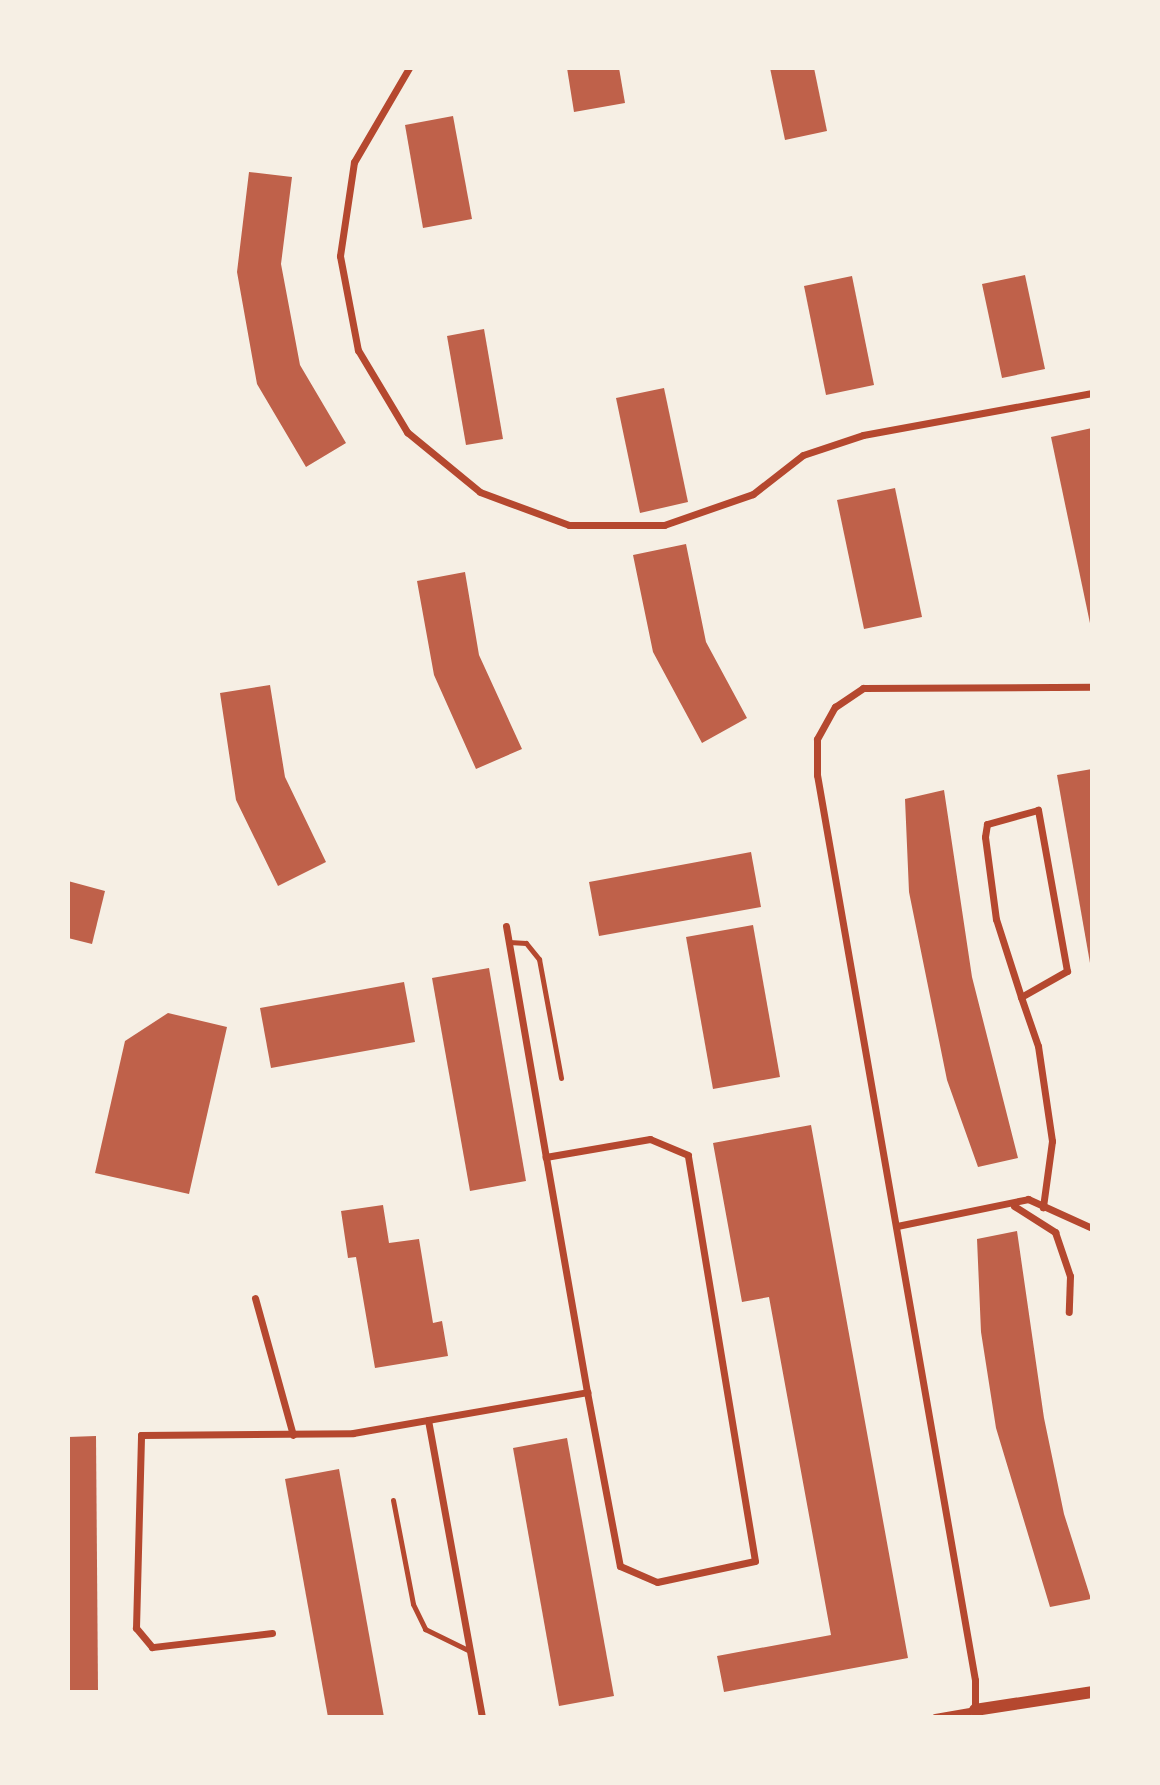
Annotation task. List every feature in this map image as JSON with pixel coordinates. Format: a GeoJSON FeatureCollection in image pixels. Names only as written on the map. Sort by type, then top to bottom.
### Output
{"type":"FeatureCollection","features":[{"type":"Feature","properties":{"kind":"street"},"geometry":{"type":"LineString","coordinates":[[409,68],[354,162],[340,256],[358,350],[407,432],[480,492],[569,525],[664,525],[753,494],[803,455],[863,435],[1092,393]]}},
{"type":"Feature","properties":{"kind":"street"},"geometry":{"type":"LineString","coordinates":[[975,1714],[897,1226],[817,775],[817,739],[835,707],[863,688],[1092,687]]}},
{"type":"Feature","properties":{"kind":"street"},"geometry":{"type":"LineString","coordinates":[[1021,997],[1067,971],[1038,810],[987,824],[985,838],[996,919],[1021,997],[1038,1046],[1052,1141],[1043,1207]]}},
{"type":"Feature","properties":{"kind":"street"},"geometry":{"type":"LineString","coordinates":[[506,926],[509,942],[546,1157],[587,1392],[621,1566],[657,1582],[755,1560],[688,1156],[650,1139],[546,1157]]}},
{"type":"Feature","properties":{"kind":"street"},"geometry":{"type":"LineString","coordinates":[[897,1226],[1014,1206],[1027,1199],[1092,1228]]}},
{"type":"Feature","properties":{"kind":"street"},"geometry":{"type":"LineString","coordinates":[[1014,1206],[1055,1232],[1070,1276],[1069,1312]]}},
{"type":"Feature","properties":{"kind":"street"},"geometry":{"type":"LineString","coordinates":[[255,1298],[293,1434]]}},
{"type":"Feature","properties":{"kind":"street"},"geometry":{"type":"LineString","coordinates":[[272,1633],[152,1647],[136,1628],[141,1436],[353,1433],[587,1392]]}},
{"type":"Feature","properties":{"kind":"street"},"geometry":{"type":"LineString","coordinates":[[428,1420],[482,1717]]}},
{"type":"Feature","properties":{"kind":"street"},"geometry":{"type":"LineString","coordinates":[[935,1717],[975,1714],[1092,1692]]}},
{"type":"Feature","properties":{"kind":"lane"},"geometry":{"type":"LineString","coordinates":[[509,942],[526,943],[539,959],[561,1078]]}},
{"type":"Feature","properties":{"kind":"lane"},"geometry":{"type":"LineString","coordinates":[[393,1500],[413,1604],[425,1629],[470,1651]]}},
{"type":"Feature","properties":{"kind":"building"},"geometry":{"type":"Polygon","coordinates":[[[567,68],[619,68],[625,103],[574,112],[567,68]]]}},
{"type":"Feature","properties":{"kind":"building"},"geometry":{"type":"Polygon","coordinates":[[[770,68],[814,68],[827,131],[785,140],[770,68]]]}},
{"type":"Feature","properties":{"kind":"building"},"geometry":{"type":"Polygon","coordinates":[[[453,116],[472,219],[423,228],[405,125],[453,116]]]}},
{"type":"Feature","properties":{"kind":"building"},"geometry":{"type":"Polygon","coordinates":[[[249,172],[292,177],[281,264],[300,365],[346,443],[306,467],[257,384],[237,272],[249,172]]]}},
{"type":"Feature","properties":{"kind":"building"},"geometry":{"type":"Polygon","coordinates":[[[1025,275],[1045,369],[1002,378],[982,284],[1025,275]]]}},
{"type":"Feature","properties":{"kind":"building"},"geometry":{"type":"Polygon","coordinates":[[[852,276],[874,385],[826,395],[804,286],[852,276]]]}},
{"type":"Feature","properties":{"kind":"building"},"geometry":{"type":"Polygon","coordinates":[[[484,329],[503,439],[466,445],[447,336],[484,329]]]}},
{"type":"Feature","properties":{"kind":"building"},"geometry":{"type":"Polygon","coordinates":[[[664,388],[688,502],[640,513],[616,398],[664,388]]]}},
{"type":"Feature","properties":{"kind":"building"},"geometry":{"type":"Polygon","coordinates":[[[1092,428],[1092,628],[1091,628],[1051,437],[1092,428]]]}},
{"type":"Feature","properties":{"kind":"building"},"geometry":{"type":"Polygon","coordinates":[[[895,488],[922,617],[864,629],[837,500],[895,488]]]}},
{"type":"Feature","properties":{"kind":"building"},"geometry":{"type":"Polygon","coordinates":[[[686,544],[706,642],[747,718],[702,743],[653,652],[633,555],[686,544]]]}},
{"type":"Feature","properties":{"kind":"building"},"geometry":{"type":"Polygon","coordinates":[[[465,572],[479,655],[522,749],[476,769],[434,675],[417,581],[465,572]]]}},
{"type":"Feature","properties":{"kind":"building"},"geometry":{"type":"Polygon","coordinates":[[[270,685],[285,777],[326,862],[278,886],[236,800],[220,693],[270,685]]]}},
{"type":"Feature","properties":{"kind":"building"},"geometry":{"type":"Polygon","coordinates":[[[1092,769],[1092,963],[1090,963],[1057,775],[1092,769]]]}},
{"type":"Feature","properties":{"kind":"building"},"geometry":{"type":"Polygon","coordinates":[[[944,790],[972,977],[1018,1158],[978,1167],[947,1080],[909,892],[905,799],[944,790]]]}},
{"type":"Feature","properties":{"kind":"building"},"geometry":{"type":"Polygon","coordinates":[[[751,852],[761,907],[599,936],[589,882],[751,852]]]}},
{"type":"Feature","properties":{"kind":"building"},"geometry":{"type":"Polygon","coordinates":[[[68,881],[105,891],[92,944],[68,938],[68,881]]]}},
{"type":"Feature","properties":{"kind":"building"},"geometry":{"type":"Polygon","coordinates":[[[753,925],[780,1077],[713,1089],[686,937],[753,925]]]}},
{"type":"Feature","properties":{"kind":"building"},"geometry":{"type":"Polygon","coordinates":[[[489,968],[526,1181],[470,1191],[432,978],[489,968]]]}},
{"type":"Feature","properties":{"kind":"building"},"geometry":{"type":"Polygon","coordinates":[[[404,982],[415,1042],[271,1068],[260,1008],[404,982]]]}},
{"type":"Feature","properties":{"kind":"building"},"geometry":{"type":"Polygon","coordinates":[[[168,1013],[227,1027],[189,1194],[95,1173],[125,1041],[168,1013]]]}},
{"type":"Feature","properties":{"kind":"building"},"geometry":{"type":"Polygon","coordinates":[[[811,1125],[908,1658],[724,1692],[717,1656],[831,1635],[769,1297],[742,1302],[713,1143],[811,1125]]]}},
{"type":"Feature","properties":{"kind":"building"},"geometry":{"type":"Polygon","coordinates":[[[383,1205],[389,1243],[419,1239],[433,1323],[442,1321],[448,1356],[375,1368],[356,1257],[348,1258],[341,1211],[383,1205]]]}},
{"type":"Feature","properties":{"kind":"building"},"geometry":{"type":"Polygon","coordinates":[[[1017,1231],[1044,1418],[1064,1514],[1091,1599],[1050,1607],[996,1428],[981,1332],[977,1239],[1017,1231]]]}},
{"type":"Feature","properties":{"kind":"building"},"geometry":{"type":"Polygon","coordinates":[[[96,1436],[98,1690],[68,1690],[68,1437],[96,1436]]]}},
{"type":"Feature","properties":{"kind":"building"},"geometry":{"type":"Polygon","coordinates":[[[567,1438],[614,1696],[559,1706],[513,1448],[567,1438]]]}},
{"type":"Feature","properties":{"kind":"building"},"geometry":{"type":"Polygon","coordinates":[[[339,1469],[384,1717],[328,1717],[285,1479],[339,1469]]]}}]}
